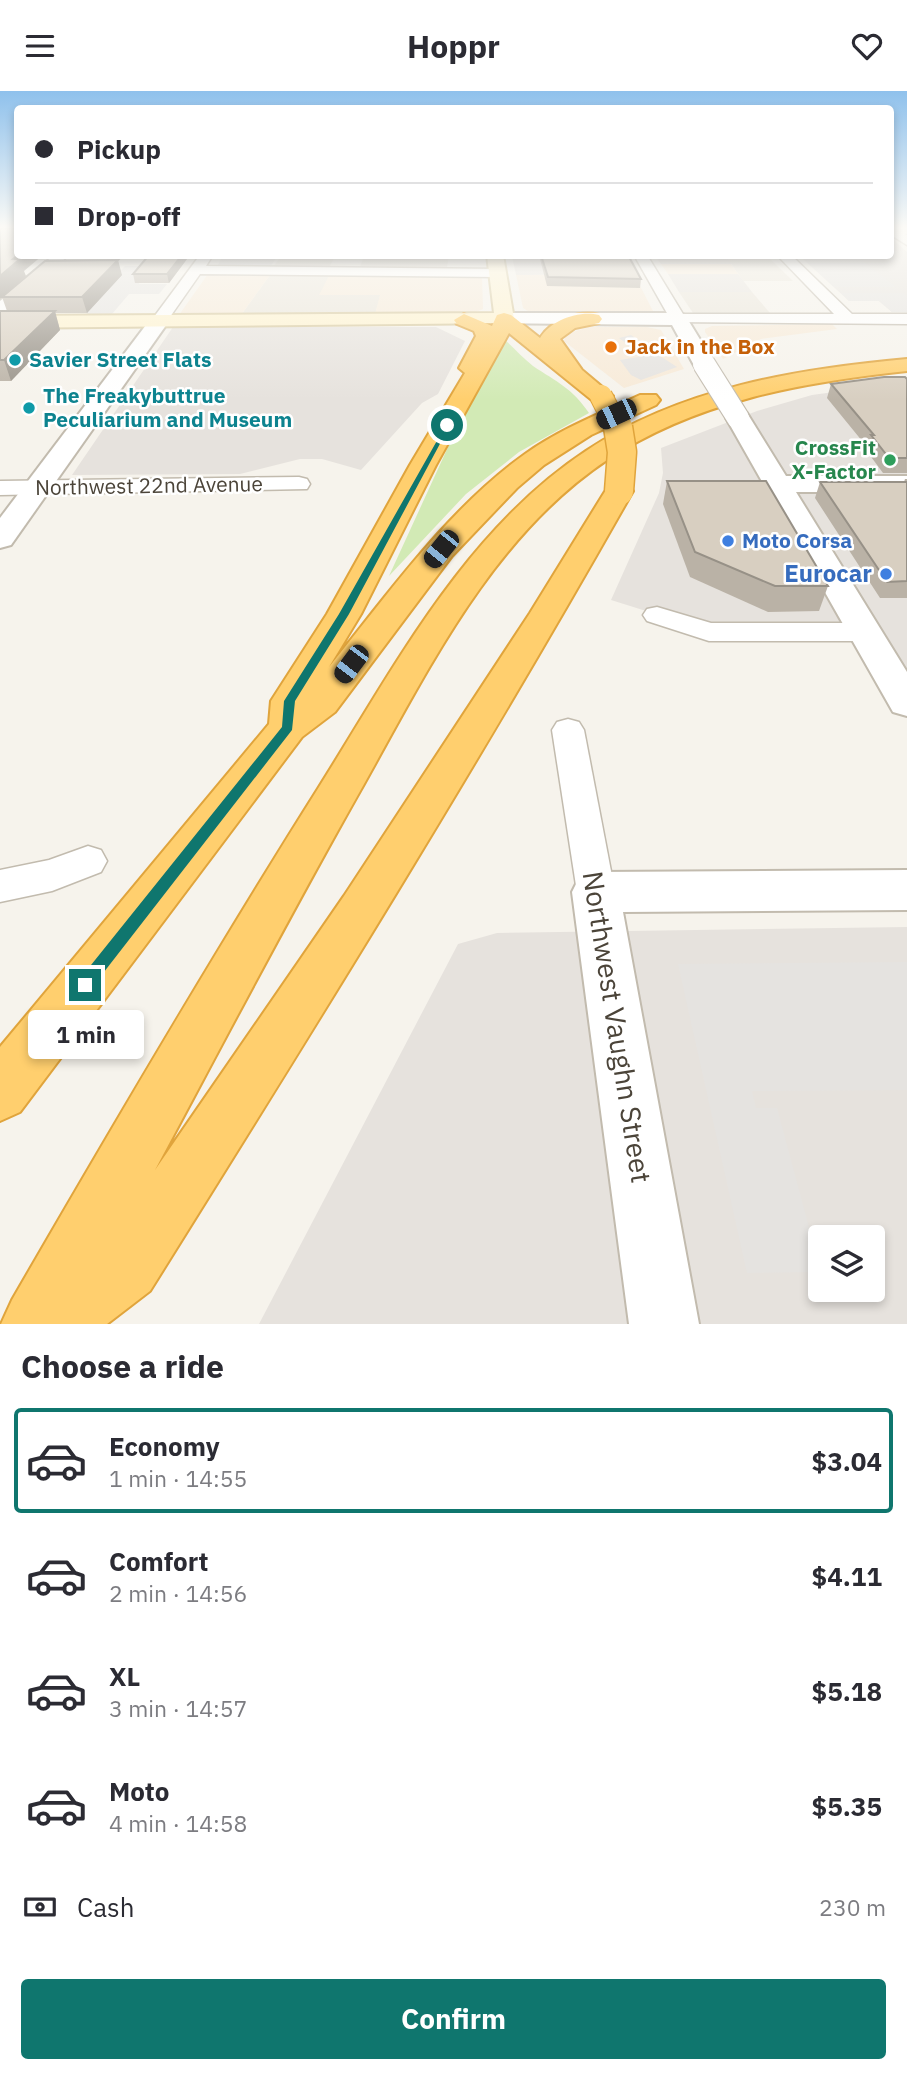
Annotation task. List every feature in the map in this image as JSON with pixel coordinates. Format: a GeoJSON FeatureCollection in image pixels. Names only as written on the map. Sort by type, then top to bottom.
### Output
{"type":"FeatureCollection","features":[{"type":"Feature","properties":{"kind":"highway"},"geometry":{"type":"LineString","coordinates":[[50,1324],[127,1268],[369,899],[547,613],[619,491],[624,458],[622,435],[601,396],[504,319],[498,336],[423,465],[344,614],[290,701],[288,727]]}},
{"type":"Feature","properties":{"kind":"highway"},"geometry":{"type":"LineString","coordinates":[[579,379],[550,339],[551,334],[564,325],[592,319]]}},
{"type":"Feature","properties":{"kind":"highway"},"geometry":{"type":"LineString","coordinates":[[459,404],[467,374],[486,335],[483,328],[464,320]]}},
{"type":"Feature","properties":{"kind":"highway"},"geometry":{"type":"LineString","coordinates":[[0,1092],[288,727],[321,703],[411,586],[476,511],[535,459],[570,437],[659,396],[724,376],[823,357],[907,348]]}},
{"type":"Feature","properties":{"kind":"highway"},"geometry":{"type":"LineString","coordinates":[[36,1324],[284,882],[457,600],[503,540],[561,481],[615,444],[655,424],[695,407],[785,382],[849,370],[907,365]]}},
{"type":"Feature","properties":{"kind":"main road"},"geometry":{"type":"LineString","coordinates":[[0,322],[504,319],[499,286]]}},
{"type":"Feature","properties":{"kind":"street"},"geometry":{"type":"LineString","coordinates":[[0,309],[27,286]]}},
{"type":"Feature","properties":{"kind":"street"},"geometry":{"type":"LineString","coordinates":[[0,539],[185,286]]}},
{"type":"Feature","properties":{"kind":"street"},"geometry":{"type":"LineString","coordinates":[[658,286],[738,418],[764,484],[864,632],[907,703]]}},
{"type":"Feature","properties":{"kind":"street"},"geometry":{"type":"LineString","coordinates":[[814,286],[848,319]]}},
{"type":"Feature","properties":{"kind":"street"},"geometry":{"type":"LineString","coordinates":[[504,319],[907,319]]}},
{"type":"Feature","properties":{"kind":"street","name":"Northwest 22nd Avenue"},"geometry":{"type":"LineString","coordinates":[[0,488],[299,484]]}},
{"type":"Feature","properties":{"kind":"street"},"geometry":{"type":"LineString","coordinates":[[764,484],[907,484]]}},
{"type":"Feature","properties":{"kind":"street"},"geometry":{"type":"LineString","coordinates":[[657,615],[709,632],[864,632]]}},
{"type":"Feature","properties":{"kind":"street","name":"Northwest Vaughn Street"},"geometry":{"type":"LineString","coordinates":[[568,730],[664,1324]]}},
{"type":"Feature","properties":{"kind":"street"},"geometry":{"type":"LineString","coordinates":[[0,886],[52,875],[88,861]]}},
{"type":"Feature","properties":{"kind":"street"},"geometry":{"type":"LineString","coordinates":[[596,892],[907,890]]}},
{"type":"Feature","properties":{"kind":"shaded area"},"geometry":{"type":"Polygon","coordinates":[[[106,286],[166,286],[159,294],[129,294],[112,314],[86,314],[95,304],[89,304],[106,286]]]}},
{"type":"Feature","properties":{"kind":"shaded area"},"geometry":{"type":"Polygon","coordinates":[[[200,286],[262,286],[241,315],[179,315],[200,286]]]}},
{"type":"Feature","properties":{"kind":"shaded area"},"geometry":{"type":"Polygon","coordinates":[[[262,286],[324,286],[320,295],[381,295],[375,314],[241,315],[262,286]]]}},
{"type":"Feature","properties":{"kind":"shaded area"},"geometry":{"type":"Polygon","coordinates":[[[324,286],[482,286],[483,309],[470,314],[375,314],[380,295],[319,295],[324,286]]]}},
{"type":"Feature","properties":{"kind":"shaded area"},"geometry":{"type":"Polygon","coordinates":[[[518,286],[640,286],[653,311],[541,313],[523,308],[518,286]]]}},
{"type":"Feature","properties":{"kind":"shaded area"},"geometry":{"type":"Polygon","coordinates":[[[675,286],[747,286],[752,292],[679,292],[675,286]]]}},
{"type":"Feature","properties":{"kind":"shaded area"},"geometry":{"type":"Polygon","coordinates":[[[832,286],[907,286],[907,312],[892,312],[879,301],[849,301],[832,286]]]}},
{"type":"Feature","properties":{"kind":"shaded area"},"geometry":{"type":"Polygon","coordinates":[[[832,286],[896,287],[834,287],[832,286]]]}},
{"type":"Feature","properties":{"kind":"shaded area"},"geometry":{"type":"Polygon","coordinates":[[[679,292],[752,292],[770,313],[693,313],[679,292]]]}},
{"type":"Feature","properties":{"kind":"shaded area"},"geometry":{"type":"Polygon","coordinates":[[[841,293],[904,293],[907,296],[907,312],[892,312],[879,301],[849,301],[841,293]]]}},
{"type":"Feature","properties":{"kind":"shaded area"},"geometry":{"type":"Polygon","coordinates":[[[832,324],[837,329],[761,339],[723,359],[705,332],[705,329],[712,326],[832,324]]]}},
{"type":"Feature","properties":{"kind":"shaded area"},"geometry":{"type":"Polygon","coordinates":[[[173,327],[436,327],[465,341],[438,394],[422,403],[361,470],[322,459],[300,459],[240,474],[72,475],[173,327]]]}},
{"type":"Feature","properties":{"kind":"shaded area"},"geometry":{"type":"Polygon","coordinates":[[[589,327],[647,327],[661,330],[684,369],[624,388],[564,341],[566,334],[589,327]]]}},
{"type":"Feature","properties":{"kind":"shaded area"},"geometry":{"type":"Polygon","coordinates":[[[631,335],[677,367],[641,380],[631,375],[620,360],[644,356],[619,338],[631,335]]]}},
{"type":"Feature","properties":{"kind":"shaded area"},"geometry":{"type":"Polygon","coordinates":[[[907,382],[907,700],[865,631],[710,631],[611,600],[659,493],[663,473],[661,448],[757,411],[812,395],[907,382]]]}},
{"type":"Feature","properties":{"kind":"shaded area"},"geometry":{"type":"Polygon","coordinates":[[[907,927],[907,1324],[259,1324],[458,944],[497,933],[907,927]]]}},
{"type":"Feature","properties":{"kind":"shaded area"},"geometry":{"type":"Polygon","coordinates":[[[907,962],[907,1090],[752,1091],[756,1108],[777,1108],[808,1225],[808,1272],[747,1273],[678,964],[907,962]]]}},
{"type":"Feature","properties":{"kind":"green space"},"geometry":{"type":"Polygon","coordinates":[[[498,338],[504,339],[533,366],[570,391],[589,413],[519,452],[466,494],[389,576],[498,338]]]}},
{"type":"Feature","properties":{"kind":"building"},"geometry":{"type":"Polygon","coordinates":[[[16,286],[93,286],[82,297],[2,297],[16,286]]]}},
{"type":"Feature","properties":{"kind":"building"},"geometry":{"type":"Polygon","coordinates":[[[0,311],[55,311],[4,360],[0,360],[0,311]]]}},
{"type":"Feature","properties":{"kind":"building"},"geometry":{"type":"Polygon","coordinates":[[[884,377],[907,379],[907,458],[889,458],[871,435],[874,435],[831,384],[884,377]]]}},
{"type":"Feature","properties":{"kind":"building","name":"Moto Corsa"},"geometry":{"type":"Polygon","coordinates":[[[667,481],[766,481],[828,586],[775,586],[695,552],[667,481]]]}},
{"type":"Feature","properties":{"kind":"building"},"geometry":{"type":"Polygon","coordinates":[[[820,482],[907,482],[907,581],[887,582],[820,482]]]}},
{"type":"Feature","properties":{"kind":"place","name":"Jack in the Box"},"geometry":{"type":"Point","coordinates":[611,347]}},
{"type":"Feature","properties":{"kind":"place","name":"Savier Street Flats"},"geometry":{"type":"Point","coordinates":[15,360]}},
{"type":"Feature","properties":{"kind":"place","name":"The Freakybuttrue Peculiarium and Museum"},"geometry":{"type":"Point","coordinates":[29,408]}},
{"type":"Feature","properties":{"kind":"place","name":"CrossFit X-Factor"},"geometry":{"type":"Point","coordinates":[890,460]}},
{"type":"Feature","properties":{"kind":"place","name":"Moto Corsa"},"geometry":{"type":"Point","coordinates":[728,541]}},
{"type":"Feature","properties":{"kind":"place","name":"Eurocar"},"geometry":{"type":"Point","coordinates":[886,574]}},
{"type":"Feature","properties":{"kind":"route"},"geometry":{"type":"LineString","coordinates":[[85,985],[288,727],[290,701],[344,614],[447,425]]}}]}
